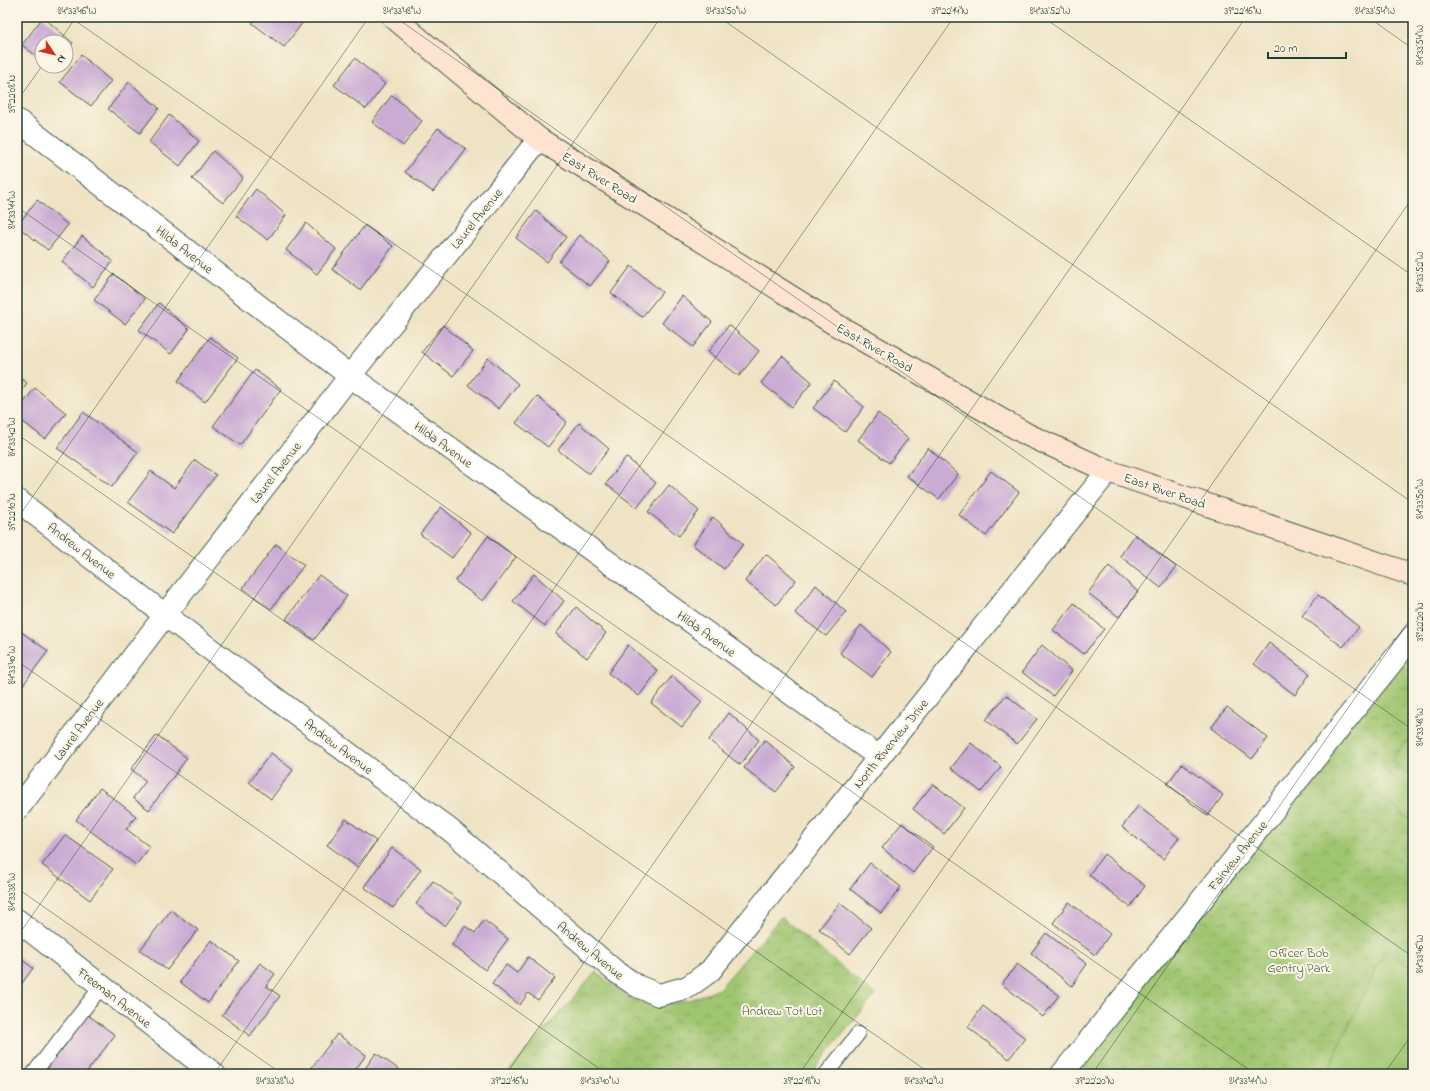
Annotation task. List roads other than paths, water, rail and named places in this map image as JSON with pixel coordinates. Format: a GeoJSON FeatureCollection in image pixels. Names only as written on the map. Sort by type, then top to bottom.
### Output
{"type":"FeatureCollection","features":[{"type":"Feature","properties":{"kind":"street","name":"East River Road"},"geometry":{"type":"LineString","coordinates":[[393,17],[539,139],[840,327],[1028,435],[1108,471],[1413,575]]}},
{"type":"Feature","properties":{"kind":"street","name":"Hilda Avenue"},"geometry":{"type":"LineString","coordinates":[[17,120],[350,376],[879,757]]}},
{"type":"Feature","properties":{"kind":"street","name":"Laurel Avenue"},"geometry":{"type":"LineString","coordinates":[[17,810],[165,615],[350,376],[539,139]]}},
{"type":"Feature","properties":{"kind":"street","name":"North Riverview Drive"},"geometry":{"type":"LineString","coordinates":[[659,995],[688,988],[710,971],[1108,471]]}},
{"type":"Feature","properties":{"kind":"street","name":"Andrew Avenue"},"geometry":{"type":"LineString","coordinates":[[17,500],[165,615],[450,830],[615,971],[637,986],[659,995]]}},
{"type":"Feature","properties":{"kind":"street","name":"Fairview Avenue"},"geometry":{"type":"LineString","coordinates":[[1062,1074],[1413,636]]}},
{"type":"Feature","properties":{"kind":"street","name":"Freeman Avenue"},"geometry":{"type":"LineString","coordinates":[[17,920],[214,1074]]}},
{"type":"Feature","properties":{"kind":"lane"},"geometry":{"type":"LineString","coordinates":[[33,1074],[101,987]]}},
{"type":"Feature","properties":{"kind":"lane"},"geometry":{"type":"LineString","coordinates":[[826,1074],[858,1034]]}},
{"type":"Feature","properties":{"kind":"park label","name":"Officer Bob Gentry Park"},"geometry":{"type":"Point","coordinates":[1299,960]}},
{"type":"Feature","properties":{"kind":"park label","name":"Andrew Tot Lot"},"geometry":{"type":"Point","coordinates":[782,1010]}}]}
